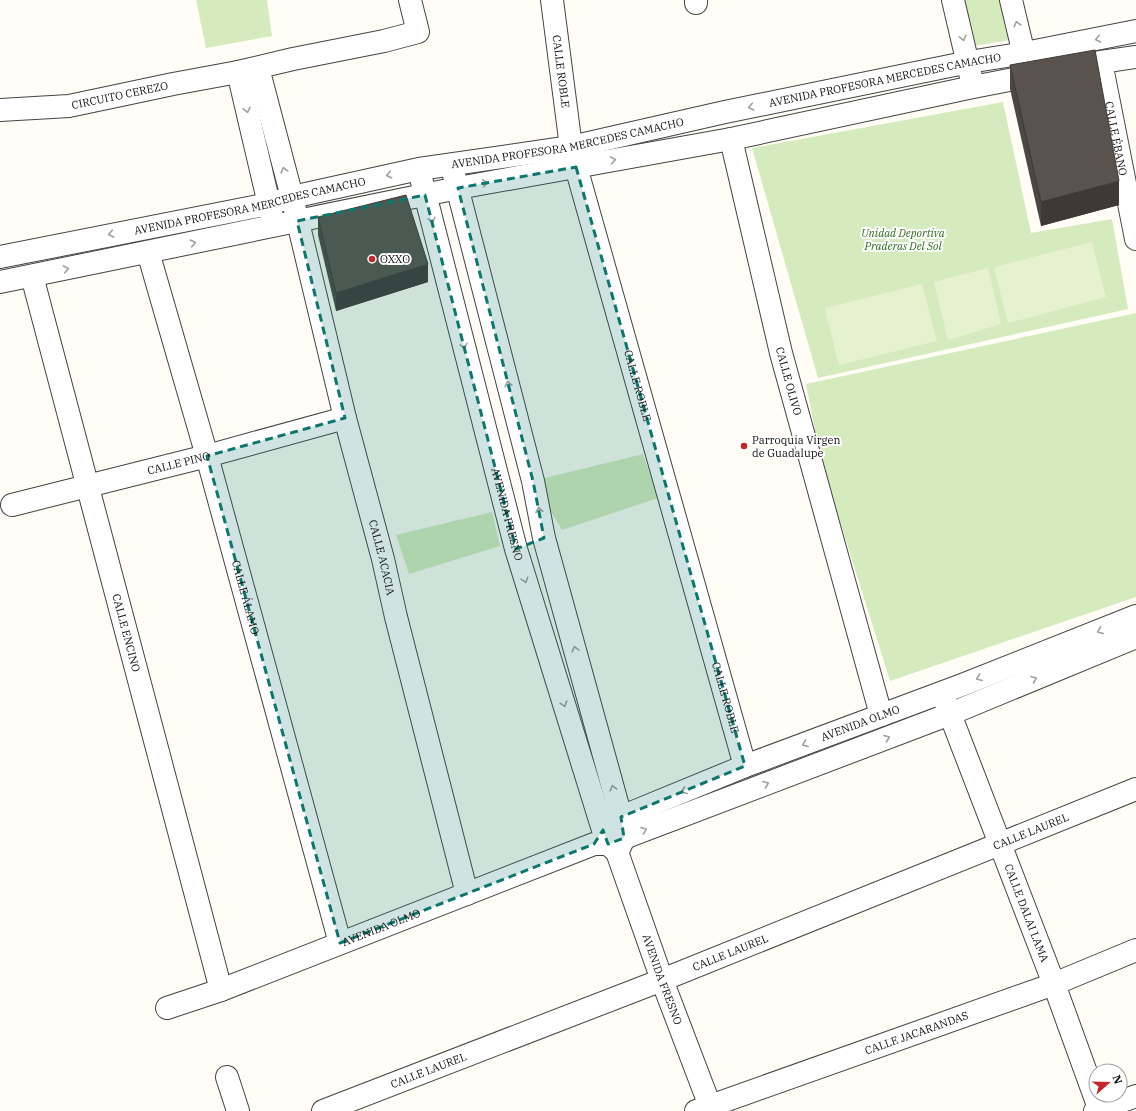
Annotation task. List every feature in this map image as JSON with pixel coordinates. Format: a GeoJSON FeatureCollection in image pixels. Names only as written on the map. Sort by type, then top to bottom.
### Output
{"type":"FeatureCollection","features":[{"type":"Feature","properties":{"kind":"street","name":"CIRCUITO CEREZO"},"geometry":{"type":"LineString","coordinates":[[0,110],[69,106],[248,70],[418,32],[410,0]]}},
{"type":"Feature","properties":{"kind":"street","name":"CALLE ROBLE"},"geometry":{"type":"LineString","coordinates":[[552,0],[574,157],[745,766]]}},
{"type":"Feature","properties":{"kind":"street"},"geometry":{"type":"LineString","coordinates":[[953,0],[973,87]]}},
{"type":"Feature","properties":{"kind":"street"},"geometry":{"type":"LineString","coordinates":[[1011,0],[1029,76]]}},
{"type":"Feature","properties":{"kind":"street","name":"AVENIDA PROFESORA MERCEDES CAMACHO"},"geometry":{"type":"LineString","coordinates":[[0,282],[458,188],[574,157],[725,112],[968,62],[1024,53],[1136,31]]}},
{"type":"Feature","properties":{"kind":"street","name":"AVENIDA PROFESORA MERCEDES CAMACHO"},"geometry":{"type":"LineString","coordinates":[[0,257],[270,204],[292,197],[451,163],[574,157],[731,139],[973,87],[1102,62],[1136,57]]}},
{"type":"Feature","properties":{"kind":"street","name":"CALLE ÉBANO"},"geometry":{"type":"LineString","coordinates":[[1102,62],[1136,239]]}},
{"type":"Feature","properties":{"kind":"street"},"geometry":{"type":"LineString","coordinates":[[248,70],[292,197],[297,221]]}},
{"type":"Feature","properties":{"kind":"street"},"geometry":{"type":"LineString","coordinates":[[248,70],[273,226]]}},
{"type":"Feature","properties":{"kind":"street","name":"CALLE OLIVO"},"geometry":{"type":"LineString","coordinates":[[731,139],[781,353],[881,715]]}},
{"type":"Feature","properties":{"kind":"street","name":"AVENIDA FRESNO"},"geometry":{"type":"LineString","coordinates":[[451,163],[533,481],[544,538],[611,838]]}},
{"type":"Feature","properties":{"kind":"street","name":"AVENIDA FRESNO"},"geometry":{"type":"LineString","coordinates":[[419,169],[516,549],[611,838],[662,980],[703,1108]]}},
{"type":"Feature","properties":{"kind":"street","name":"CALLE ACACIA"},"geometry":{"type":"LineString","coordinates":[[297,221],[345,418],[384,559],[398,624],[467,894]]}},
{"type":"Feature","properties":{"kind":"street","name":"CALLE ÁLAMO"},"geometry":{"type":"LineString","coordinates":[[148,252],[207,456],[340,943]]}},
{"type":"Feature","properties":{"kind":"street","name":"CALLE ENCINO"},"geometry":{"type":"LineString","coordinates":[[32,276],[221,990]]}},
{"type":"Feature","properties":{"kind":"street","name":"CALLE PINO"},"geometry":{"type":"LineString","coordinates":[[12,505],[207,456],[345,418]]}},
{"type":"Feature","properties":{"kind":"street"},"geometry":{"type":"LineString","coordinates":[[516,549],[544,538]]}},
{"type":"Feature","properties":{"kind":"street","name":"AVENIDA OLMO"},"geometry":{"type":"LineString","coordinates":[[611,838],[745,766],[942,692],[1136,616]]}},
{"type":"Feature","properties":{"kind":"street","name":"AVENIDA OLMO"},"geometry":{"type":"LineString","coordinates":[[167,1008],[221,990],[611,838],[950,714],[1136,637]]}},
{"type":"Feature","properties":{"kind":"street","name":"CALLE DALAI LAMA"},"geometry":{"type":"LineString","coordinates":[[942,692],[1054,984],[1099,1110]]}},
{"type":"Feature","properties":{"kind":"street","name":"CALLE LAUREL"},"geometry":{"type":"LineString","coordinates":[[323,1111],[662,980],[1136,789]]}},
{"type":"Feature","properties":{"kind":"street","name":"CALLE JACARANDAS"},"geometry":{"type":"LineString","coordinates":[[703,1108],[1054,984],[1136,950]]}},
{"type":"Feature","properties":{"kind":"street"},"geometry":{"type":"LineString","coordinates":[[227,1076],[238,1111]]}},
{"type":"Feature","properties":{"kind":"street"},"geometry":{"type":"LineString","coordinates":[[1099,1110],[1136,1096]]}},
{"type":"Feature","properties":{"kind":"highlighted area"},"geometry":{"type":"Polygon","coordinates":[[[576,167],[745,766],[621,817],[624,838],[608,844],[603,830],[594,844],[340,943],[207,456],[345,418],[297,221],[425,195],[516,549],[544,538],[533,481],[458,188],[576,167]]]}},
{"type":"Feature","properties":{"kind":"green space"},"geometry":{"type":"Polygon","coordinates":[[[196,0],[267,0],[272,36],[206,48],[196,0]]]}},
{"type":"Feature","properties":{"kind":"green space"},"geometry":{"type":"Polygon","coordinates":[[[961,0],[1001,0],[1010,40],[973,46],[961,0]]]}},
{"type":"Feature","properties":{"kind":"green space","name":"Unidad Deportiva Praderas Del Sol"},"geometry":{"type":"Polygon","coordinates":[[[1003,102],[1031,233],[1112,219],[1128,309],[818,378],[752,148],[1003,102]]]}},
{"type":"Feature","properties":{"kind":"green space"},"geometry":{"type":"Polygon","coordinates":[[[1092,242],[1106,297],[1008,323],[994,267],[1092,242]]]}},
{"type":"Feature","properties":{"kind":"green space"},"geometry":{"type":"Polygon","coordinates":[[[988,268],[1001,324],[948,340],[934,282],[988,268]]]}},
{"type":"Feature","properties":{"kind":"green space"},"geometry":{"type":"Polygon","coordinates":[[[922,284],[937,341],[839,365],[825,308],[922,284]]]}},
{"type":"Feature","properties":{"kind":"green space"},"geometry":{"type":"Polygon","coordinates":[[[1136,313],[1136,597],[890,681],[828,483],[818,445],[806,384],[1136,313]]]}},
{"type":"Feature","properties":{"kind":"green space"},"geometry":{"type":"Polygon","coordinates":[[[643,454],[658,498],[562,530],[533,481],[643,454]]]}},
{"type":"Feature","properties":{"kind":"green space"},"geometry":{"type":"Polygon","coordinates":[[[492,512],[500,546],[409,574],[396,535],[492,512]]]}},
{"type":"Feature","properties":{"kind":"building"},"geometry":{"type":"Polygon","coordinates":[[[1095,50],[1119,181],[1041,202],[1010,65],[1095,50]]]}},
{"type":"Feature","properties":{"kind":"building","name":"OXXO"},"geometry":{"type":"Polygon","coordinates":[[[406,195],[428,264],[336,293],[318,217],[406,195]]]}},
{"type":"Feature","properties":{"kind":"place","name":"OXXO"},"geometry":{"type":"Point","coordinates":[372,259]}},
{"type":"Feature","properties":{"kind":"place","name":"Parroquia Virgen de Guadalupe"},"geometry":{"type":"Point","coordinates":[744,446]}}]}
